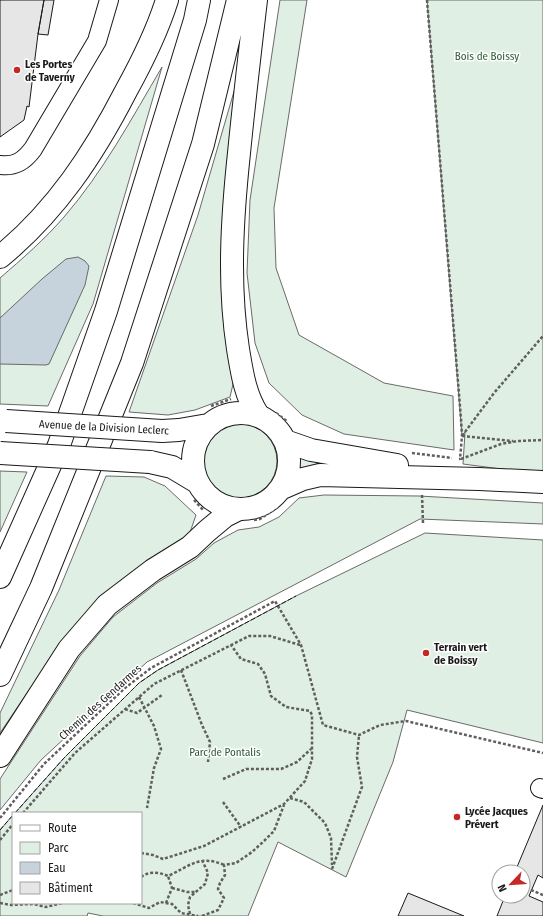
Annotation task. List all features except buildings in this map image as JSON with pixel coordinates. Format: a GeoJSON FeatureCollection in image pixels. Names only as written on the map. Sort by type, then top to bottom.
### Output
{"type":"FeatureCollection","features":[{"type":"Feature","properties":{"kind":"main road"},"geometry":{"type":"LineString","coordinates":[[0,257],[15,245],[40,220],[81,168],[106,130],[142,62],[167,0]]}},
{"type":"Feature","properties":{"kind":"main road"},"geometry":{"type":"LineString","coordinates":[[0,577],[59,445],[106,311],[199,0]]}},
{"type":"Feature","properties":{"kind":"main road"},"geometry":{"type":"LineString","coordinates":[[0,675],[41,588],[132,363],[202,144],[238,0]]}},
{"type":"Feature","properties":{"kind":"main road"},"geometry":{"type":"LineString","coordinates":[[256,0],[237,175],[233,224],[231,287],[235,331],[242,372],[248,397],[258,415]]}},
{"type":"Feature","properties":{"kind":"main road"},"geometry":{"type":"LineString","coordinates":[[0,243],[20,227],[67,177],[106,130]]}},
{"type":"Feature","properties":{"kind":"main road"},"geometry":{"type":"LineString","coordinates":[[245,515],[222,506],[214,501],[207,496],[197,482],[192,465],[193,452],[197,440],[208,425],[215,420],[231,413],[244,413],[258,415],[274,426],[285,441],[289,458],[289,466],[281,497]]}},
{"type":"Feature","properties":{"kind":"main road","name":"Avenue de la Division Leclerc"},"geometry":{"type":"LineString","coordinates":[[3,421],[162,431],[179,430],[208,425]]}},
{"type":"Feature","properties":{"kind":"main road"},"geometry":{"type":"LineString","coordinates":[[285,441],[322,453],[543,482]]}},
{"type":"Feature","properties":{"kind":"main road"},"geometry":{"type":"LineString","coordinates":[[0,453],[150,462],[172,467],[197,482]]}},
{"type":"Feature","properties":{"kind":"main road"},"geometry":{"type":"LineString","coordinates":[[0,756],[69,649],[107,605],[153,570],[190,547],[225,516],[245,515],[266,502],[281,497],[303,479],[320,475],[466,471]]}},
{"type":"Feature","properties":{"kind":"lane"},"geometry":{"type":"LineString","coordinates":[[0,165],[6,166],[17,164],[28,156],[33,149],[97,41],[109,0]]}},
{"type":"Feature","properties":{"kind":"path"},"geometry":{"type":"LineString","coordinates":[[427,0],[466,471]]}},
{"type":"Feature","properties":{"kind":"path"},"geometry":{"type":"LineString","coordinates":[[462,436],[494,393],[543,336]]}},
{"type":"Feature","properties":{"kind":"path"},"geometry":{"type":"LineString","coordinates":[[462,436],[518,441],[543,440]]}},
{"type":"Feature","properties":{"kind":"path"},"geometry":{"type":"LineString","coordinates":[[466,471],[501,444],[518,441]]}},
{"type":"Feature","properties":{"kind":"path"},"geometry":{"type":"LineString","coordinates":[[422,492],[423,523]]}},
{"type":"Feature","properties":{"kind":"path"},"geometry":{"type":"LineString","coordinates":[[245,515],[260,519],[271,513],[281,497]]}},
{"type":"Feature","properties":{"kind":"path","name":"Chemin des Gendarmes"},"geometry":{"type":"LineString","coordinates":[[0,818],[44,764],[125,688],[151,668],[275,601],[301,645]]}},
{"type":"Feature","properties":{"kind":"path"},"geometry":{"type":"LineString","coordinates":[[24,812],[75,753],[154,684],[249,636],[270,636],[301,645],[323,725],[359,735],[380,725],[406,721],[543,753]]}},
{"type":"Feature","properties":{"kind":"path"},"geometry":{"type":"LineString","coordinates":[[142,853],[163,859],[204,846],[284,804],[305,781],[312,759],[310,711],[286,707],[271,696],[265,674],[258,664],[241,659],[231,645]]}},
{"type":"Feature","properties":{"kind":"path"},"geometry":{"type":"LineString","coordinates":[[181,670],[210,742],[208,762]]}},
{"type":"Feature","properties":{"kind":"path"},"geometry":{"type":"LineString","coordinates":[[125,709],[137,713],[162,695]]}},
{"type":"Feature","properties":{"kind":"path"},"geometry":{"type":"LineString","coordinates":[[139,697],[154,726],[161,749],[154,768],[147,808]]}},
{"type":"Feature","properties":{"kind":"path"},"geometry":{"type":"LineString","coordinates":[[290,798],[304,802],[325,823],[331,838],[332,869],[362,788],[356,757],[359,735]]}},
{"type":"Feature","properties":{"kind":"path"},"geometry":{"type":"LineString","coordinates":[[223,779],[246,769],[281,769],[297,762],[312,748]]}},
{"type":"Feature","properties":{"kind":"path"},"geometry":{"type":"LineString","coordinates":[[223,802],[241,827]]}},
{"type":"Feature","properties":{"kind":"path"},"geometry":{"type":"LineString","coordinates":[[168,876],[187,865],[202,860],[216,861],[224,865],[236,863],[264,842],[274,831],[284,804]]}},
{"type":"Feature","properties":{"kind":"path"},"geometry":{"type":"LineString","coordinates":[[0,840],[12,825]]}},
{"type":"Feature","properties":{"kind":"path"},"geometry":{"type":"LineString","coordinates":[[190,914],[188,905],[190,897],[205,884],[208,873],[202,860]]}},
{"type":"Feature","properties":{"kind":"path"},"geometry":{"type":"LineString","coordinates":[[202,916],[218,910],[224,898],[218,889],[225,875],[224,865]]}},
{"type":"Feature","properties":{"kind":"path"},"geometry":{"type":"LineString","coordinates":[[142,876],[146,873],[159,872],[168,876],[172,888],[166,903]]}},
{"type":"Feature","properties":{"kind":"path"},"geometry":{"type":"LineString","coordinates":[[172,888],[187,892],[195,892]]}},
{"type":"Feature","properties":{"kind":"path"},"geometry":{"type":"LineString","coordinates":[[0,895],[12,890]]}},
{"type":"Feature","properties":{"kind":"path"},"geometry":{"type":"LineString","coordinates":[[531,890],[543,895]]}},
{"type":"Feature","properties":{"kind":"path"},"geometry":{"type":"LineString","coordinates":[[135,904],[149,908],[160,902],[172,904],[181,913],[198,916]]}},
{"type":"Feature","properties":{"kind":"path"},"geometry":{"type":"LineString","coordinates":[[0,903],[11,905],[33,904],[46,907],[58,904]]}},
{"type":"Feature","properties":{"kind":"green space"},"geometry":{"type":"Polygon","coordinates":[[[280,0],[307,0],[274,208],[276,268],[299,335],[384,383],[453,396],[454,450],[344,434],[302,415],[269,383],[255,343],[247,273],[250,200],[280,0]]]}},
{"type":"Feature","properties":{"kind":"green space","name":"Bois de Boissy"},"geometry":{"type":"Polygon","coordinates":[[[427,0],[543,0],[543,473],[463,464],[465,432],[462,436],[427,0]]]}},
{"type":"Feature","properties":{"kind":"green space"},"geometry":{"type":"Polygon","coordinates":[[[242,64],[223,225],[221,271],[224,325],[233,384],[230,397],[195,410],[168,415],[129,412],[198,215],[242,64]]]}},
{"type":"Feature","properties":{"kind":"green space"},"geometry":{"type":"Polygon","coordinates":[[[162,67],[93,304],[48,406],[0,404],[0,278],[49,233],[92,182],[162,67]]]}},
{"type":"Feature","properties":{"kind":"green space"},"geometry":{"type":"Polygon","coordinates":[[[233,424],[247,424],[261,430],[271,440],[277,454],[275,475],[271,482],[261,492],[247,498],[233,498],[219,492],[209,482],[203,468],[203,454],[209,440],[219,430],[233,424]]]}},
{"type":"Feature","properties":{"kind":"green space"},"geometry":{"type":"Polygon","coordinates":[[[300,455],[317,460],[316,471],[299,470],[300,455]]]}},
{"type":"Feature","properties":{"kind":"green space"},"geometry":{"type":"Polygon","coordinates":[[[0,471],[27,472],[0,532],[0,471]]]}},
{"type":"Feature","properties":{"kind":"green space"},"geometry":{"type":"Polygon","coordinates":[[[106,476],[144,477],[165,486],[196,515],[188,538],[148,560],[100,598],[61,643],[0,733],[0,713],[59,590],[106,476]]]}},
{"type":"Feature","properties":{"kind":"green space"},"geometry":{"type":"Polygon","coordinates":[[[324,495],[419,496],[543,503],[543,524],[420,519],[147,662],[41,760],[0,810],[0,779],[80,656],[113,617],[157,583],[196,559],[214,543],[238,530],[259,527],[279,517],[299,498],[324,495]]]}},
{"type":"Feature","properties":{"kind":"green space","name":"Parc de Pontalis"},"geometry":{"type":"Polygon","coordinates":[[[425,533],[543,540],[543,743],[407,710],[393,762],[346,877],[278,842],[248,916],[103,916],[88,913],[87,916],[0,916],[0,830],[12,816],[12,904],[142,904],[142,812],[16,812],[64,758],[139,683],[158,670],[296,596],[425,533]]]}},
{"type":"Feature","properties":{"kind":"water"},"geometry":{"type":"Polygon","coordinates":[[[78,257],[85,261],[89,266],[85,285],[49,364],[0,364],[0,318],[66,259],[78,257]]]}},
{"type":"Feature","properties":{"kind":"fence"},"geometry":{"type":"LineString","coordinates":[[16,812],[64,758],[139,683],[158,670],[296,596]]}},
{"type":"Feature","properties":{"kind":"fence"},"geometry":{"type":"LineString","coordinates":[[0,830],[12,816]]}},
{"type":"Feature","properties":{"kind":"place","name":"Les Portes de Taverny"},"geometry":{"type":"Point","coordinates":[17,70]}},
{"type":"Feature","properties":{"kind":"place","name":"Terrain vert de Boissy"},"geometry":{"type":"Point","coordinates":[426,653]}},
{"type":"Feature","properties":{"kind":"place","name":"Lycée Jacques Prévert"},"geometry":{"type":"Point","coordinates":[457,817]}}]}
